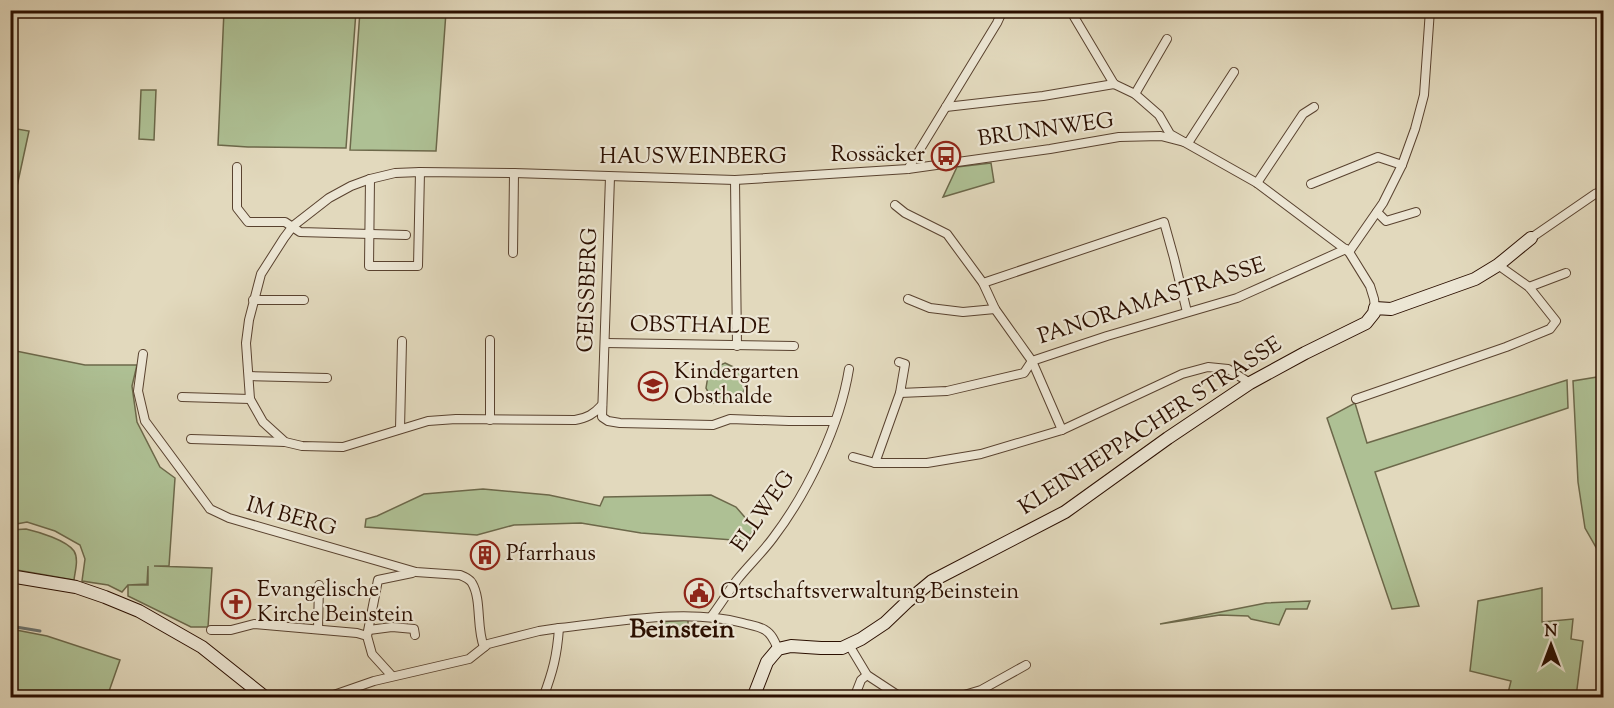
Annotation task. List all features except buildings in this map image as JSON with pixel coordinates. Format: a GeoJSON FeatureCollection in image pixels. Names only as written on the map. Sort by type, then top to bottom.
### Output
{"type":"FeatureCollection","features":[{"type":"Feature","properties":{"kind":"street"},"geometry":{"type":"LineString","coordinates":[[908,168],[1003,10]]}},
{"type":"Feature","properties":{"kind":"street"},"geometry":{"type":"LineString","coordinates":[[946,107],[1043,96],[1114,84],[1070,10]]}},
{"type":"Feature","properties":{"kind":"street"},"geometry":{"type":"LineString","coordinates":[[1348,251],[1383,203],[1402,165],[1424,95],[1430,10]]}},
{"type":"Feature","properties":{"kind":"street","name":"BRUNNWEG"},"geometry":{"type":"LineString","coordinates":[[1135,94],[1167,39]]}},
{"type":"Feature","properties":{"kind":"street"},"geometry":{"type":"LineString","coordinates":[[1188,143],[1234,72]]}},
{"type":"Feature","properties":{"kind":"street","name":"BRUNNWEG"},"geometry":{"type":"LineString","coordinates":[[1114,84],[1135,94],[1159,115],[1170,134],[1257,183],[1348,251],[1370,286],[1375,308]]}},
{"type":"Feature","properties":{"kind":"street"},"geometry":{"type":"LineString","coordinates":[[1257,183],[1303,114],[1314,107]]}},
{"type":"Feature","properties":{"kind":"street","name":"BRUNNWEG"},"geometry":{"type":"LineString","coordinates":[[908,168],[1050,149],[1119,137],[1161,136],[1188,143]]}},
{"type":"Feature","properties":{"kind":"street"},"geometry":{"type":"LineString","coordinates":[[1311,184],[1378,157],[1402,165]]}},
{"type":"Feature","properties":{"kind":"street"},"geometry":{"type":"LineString","coordinates":[[237,167],[237,208],[248,222],[285,222],[300,232],[406,235]]}},
{"type":"Feature","properties":{"kind":"street","name":"HAUSWEINBERG"},"geometry":{"type":"LineString","coordinates":[[285,442],[263,422],[250,399],[246,343],[254,300],[261,274],[293,226],[329,198],[351,186],[394,173],[420,172],[735,180],[908,168]]}},
{"type":"Feature","properties":{"kind":"street"},"geometry":{"type":"LineString","coordinates":[[370,179],[369,266],[418,266],[420,172]]}},
{"type":"Feature","properties":{"kind":"street"},"geometry":{"type":"LineString","coordinates":[[513,254],[514,173]]}},
{"type":"Feature","properties":{"kind":"street","name":"GEISSBERG"},"geometry":{"type":"LineString","coordinates":[[602,405],[610,177]]}},
{"type":"Feature","properties":{"kind":"street"},"geometry":{"type":"LineString","coordinates":[[735,180],[737,346]]}},
{"type":"Feature","properties":{"kind":"street"},"geometry":{"type":"LineString","coordinates":[[1375,308],[1391,309],[1475,279],[1498,265],[1531,238],[1604,190]]}},
{"type":"Feature","properties":{"kind":"street"},"geometry":{"type":"LineString","coordinates":[[895,205],[905,213],[947,234],[983,283],[995,309],[1032,361],[1062,430]]}},
{"type":"Feature","properties":{"kind":"street"},"geometry":{"type":"LineString","coordinates":[[1377,212],[1386,221],[1416,212]]}},
{"type":"Feature","properties":{"kind":"street"},"geometry":{"type":"LineString","coordinates":[[983,283],[1164,222],[1186,312]]}},
{"type":"Feature","properties":{"kind":"street","name":"PANORAMASTRASSE"},"geometry":{"type":"LineString","coordinates":[[900,393],[946,391],[1024,373],[1032,361],[1107,336],[1237,298],[1348,251]]}},
{"type":"Feature","properties":{"kind":"street"},"geometry":{"type":"LineString","coordinates":[[1356,399],[1506,347],[1550,329],[1556,321],[1528,287],[1498,265]]}},
{"type":"Feature","properties":{"kind":"street"},"geometry":{"type":"LineString","coordinates":[[1528,287],[1566,273]]}},
{"type":"Feature","properties":{"kind":"street"},"geometry":{"type":"LineString","coordinates":[[908,299],[930,308],[963,312],[995,309]]}},
{"type":"Feature","properties":{"kind":"street"},"geometry":{"type":"LineString","coordinates":[[254,300],[304,300]]}},
{"type":"Feature","properties":{"kind":"street","name":"KLEINHEPPACHER STRASSE"},"geometry":{"type":"LineString","coordinates":[[849,645],[885,623],[932,581],[1065,512],[1250,383],[1366,323],[1374,314],[1375,308]]}},
{"type":"Feature","properties":{"kind":"street"},"geometry":{"type":"LineString","coordinates":[[400,429],[402,340]]}},
{"type":"Feature","properties":{"kind":"street"},"geometry":{"type":"LineString","coordinates":[[490,340],[490,420]]}},
{"type":"Feature","properties":{"kind":"street","name":"OBSTHALDE"},"geometry":{"type":"LineString","coordinates":[[605,343],[794,346]]}},
{"type":"Feature","properties":{"kind":"street","name":"IM BERG"},"geometry":{"type":"LineString","coordinates":[[143,354],[138,391],[145,421],[210,509],[229,518],[416,572],[467,577],[472,583],[476,598],[481,639],[484,646]]}},
{"type":"Feature","properties":{"kind":"street"},"geometry":{"type":"LineString","coordinates":[[875,462],[900,393],[905,364],[899,362]]}},
{"type":"Feature","properties":{"kind":"street"},"geometry":{"type":"LineString","coordinates":[[853,457],[875,462],[927,463],[970,456],[1062,430],[1182,374],[1208,367],[1228,369],[1250,383]]}},
{"type":"Feature","properties":{"kind":"street","name":"ELLWEG"},"geometry":{"type":"LineString","coordinates":[[711,617],[736,581],[773,538],[795,505],[822,456],[846,391],[849,369]]}},
{"type":"Feature","properties":{"kind":"street"},"geometry":{"type":"LineString","coordinates":[[249,376],[327,378]]}},
{"type":"Feature","properties":{"kind":"street"},"geometry":{"type":"LineString","coordinates":[[182,397],[250,399]]}},
{"type":"Feature","properties":{"kind":"street"},"geometry":{"type":"LineString","coordinates":[[191,439],[285,442],[302,446],[343,447],[428,421],[456,418],[575,420],[587,418],[602,405]]}},
{"type":"Feature","properties":{"kind":"street"},"geometry":{"type":"LineString","coordinates":[[602,405],[602,417],[608,421],[620,423],[713,425],[730,419],[834,421]]}},
{"type":"Feature","properties":{"kind":"street"},"geometry":{"type":"LineString","coordinates":[[392,676],[372,654],[368,633],[378,580],[416,572]]}},
{"type":"Feature","properties":{"kind":"street"},"geometry":{"type":"LineString","coordinates":[[10,576],[76,587],[139,611],[202,646],[266,698]]}},
{"type":"Feature","properties":{"kind":"street"},"geometry":{"type":"LineString","coordinates":[[318,629],[319,585]]}},
{"type":"Feature","properties":{"kind":"street"},"geometry":{"type":"LineString","coordinates":[[326,698],[392,676],[469,659],[484,646],[559,628],[673,616],[711,617],[765,629],[772,636],[778,649]]}},
{"type":"Feature","properties":{"kind":"street"},"geometry":{"type":"LineString","coordinates":[[211,630],[231,630],[254,624],[368,633],[392,627],[414,629],[415,635]]}},
{"type":"Feature","properties":{"kind":"street"},"geometry":{"type":"LineString","coordinates":[[543,698],[558,654],[559,628]]}},
{"type":"Feature","properties":{"kind":"street"},"geometry":{"type":"LineString","coordinates":[[753,698],[767,662],[778,649],[792,646],[834,648],[849,645],[867,675],[902,698]]}},
{"type":"Feature","properties":{"kind":"street"},"geometry":{"type":"LineString","coordinates":[[954,698],[981,690],[1026,665]]}},
{"type":"Feature","properties":{"kind":"street"},"geometry":{"type":"LineString","coordinates":[[854,698],[861,680],[867,675]]}},
{"type":"Feature","properties":{"kind":"green space"},"geometry":{"type":"Polygon","coordinates":[[[10,11],[16,11],[15,127],[10,126],[10,11]]]}},
{"type":"Feature","properties":{"kind":"green space"},"geometry":{"type":"Polygon","coordinates":[[[224,11],[356,11],[346,148],[218,145],[224,11]]]}},
{"type":"Feature","properties":{"kind":"green space"},"geometry":{"type":"Polygon","coordinates":[[[360,11],[446,12],[436,151],[350,150],[360,11]]]}},
{"type":"Feature","properties":{"kind":"green space"},"geometry":{"type":"Polygon","coordinates":[[[141,90],[156,90],[154,140],[139,139],[141,90]]]}},
{"type":"Feature","properties":{"kind":"green space"},"geometry":{"type":"Polygon","coordinates":[[[10,128],[29,131],[11,214],[10,128]]]}},
{"type":"Feature","properties":{"kind":"green space"},"geometry":{"type":"Polygon","coordinates":[[[991,163],[994,182],[943,197],[957,167],[991,163]]]}},
{"type":"Feature","properties":{"kind":"green space"},"geometry":{"type":"Polygon","coordinates":[[[11,350],[85,365],[137,365],[132,386],[137,422],[160,467],[175,478],[169,566],[154,566],[212,568],[208,627],[191,627],[128,596],[128,585],[122,592],[108,585],[82,581],[85,559],[80,545],[55,531],[27,522],[11,525],[11,350]]]}},
{"type":"Feature","properties":{"kind":"green space"},"geometry":{"type":"Polygon","coordinates":[[[725,363],[742,371],[745,389],[736,403],[714,403],[706,388],[709,370],[725,363]]]}},
{"type":"Feature","properties":{"kind":"green space"},"geometry":{"type":"Polygon","coordinates":[[[1604,376],[1603,555],[1585,528],[1578,482],[1573,381],[1604,376]]]}},
{"type":"Feature","properties":{"kind":"green space"},"geometry":{"type":"Polygon","coordinates":[[[1567,380],[1568,408],[1375,472],[1419,606],[1392,609],[1327,418],[1355,403],[1367,443],[1567,380]]]}},
{"type":"Feature","properties":{"kind":"green space"},"geometry":{"type":"Polygon","coordinates":[[[483,489],[549,495],[600,506],[604,497],[711,495],[736,507],[755,529],[746,541],[641,533],[581,523],[514,525],[477,535],[365,527],[366,519],[424,494],[483,489]]]}},
{"type":"Feature","properties":{"kind":"green space"},"geometry":{"type":"Polygon","coordinates":[[[26,529],[59,540],[74,551],[76,561],[74,580],[11,569],[11,530],[26,529]]]}},
{"type":"Feature","properties":{"kind":"green space"},"geometry":{"type":"Polygon","coordinates":[[[1542,588],[1542,622],[1573,619],[1571,639],[1583,641],[1576,697],[1507,697],[1511,681],[1470,671],[1478,601],[1542,588]]]}},
{"type":"Feature","properties":{"kind":"green space"},"geometry":{"type":"Polygon","coordinates":[[[1310,601],[1307,609],[1286,609],[1279,625],[1251,619],[1248,616],[1220,615],[1160,624],[1266,603],[1310,601]]]}},
{"type":"Feature","properties":{"kind":"green space"},"geometry":{"type":"Polygon","coordinates":[[[688,620],[688,637],[659,636],[659,622],[688,620]]]}},
{"type":"Feature","properties":{"kind":"green space"},"geometry":{"type":"Polygon","coordinates":[[[11,629],[47,636],[120,660],[107,697],[11,697],[11,629]]]}},
{"type":"Feature","properties":{"kind":"waterway"},"geometry":{"type":"LineString","coordinates":[[10,626],[40,631]]}},
{"type":"Feature","properties":{"kind":"place","name":"Rossäcker"},"geometry":{"type":"Point","coordinates":[946,156]}},
{"type":"Feature","properties":{"kind":"place","name":"Kindergarten Obsthalde"},"geometry":{"type":"Point","coordinates":[653,386]}},
{"type":"Feature","properties":{"kind":"place","name":"Pfarrhaus"},"geometry":{"type":"Point","coordinates":[485,555]}},
{"type":"Feature","properties":{"kind":"place","name":"Ortschaftsverwaltung Beinstein"},"geometry":{"type":"Point","coordinates":[699,593]}},
{"type":"Feature","properties":{"kind":"place","name":"Evangelische Kirche Beinstein"},"geometry":{"type":"Point","coordinates":[236,604]}},
{"type":"Feature","properties":{"kind":"district","name":"Beinstein"},"geometry":{"type":"Point","coordinates":[682,630]}}]}
